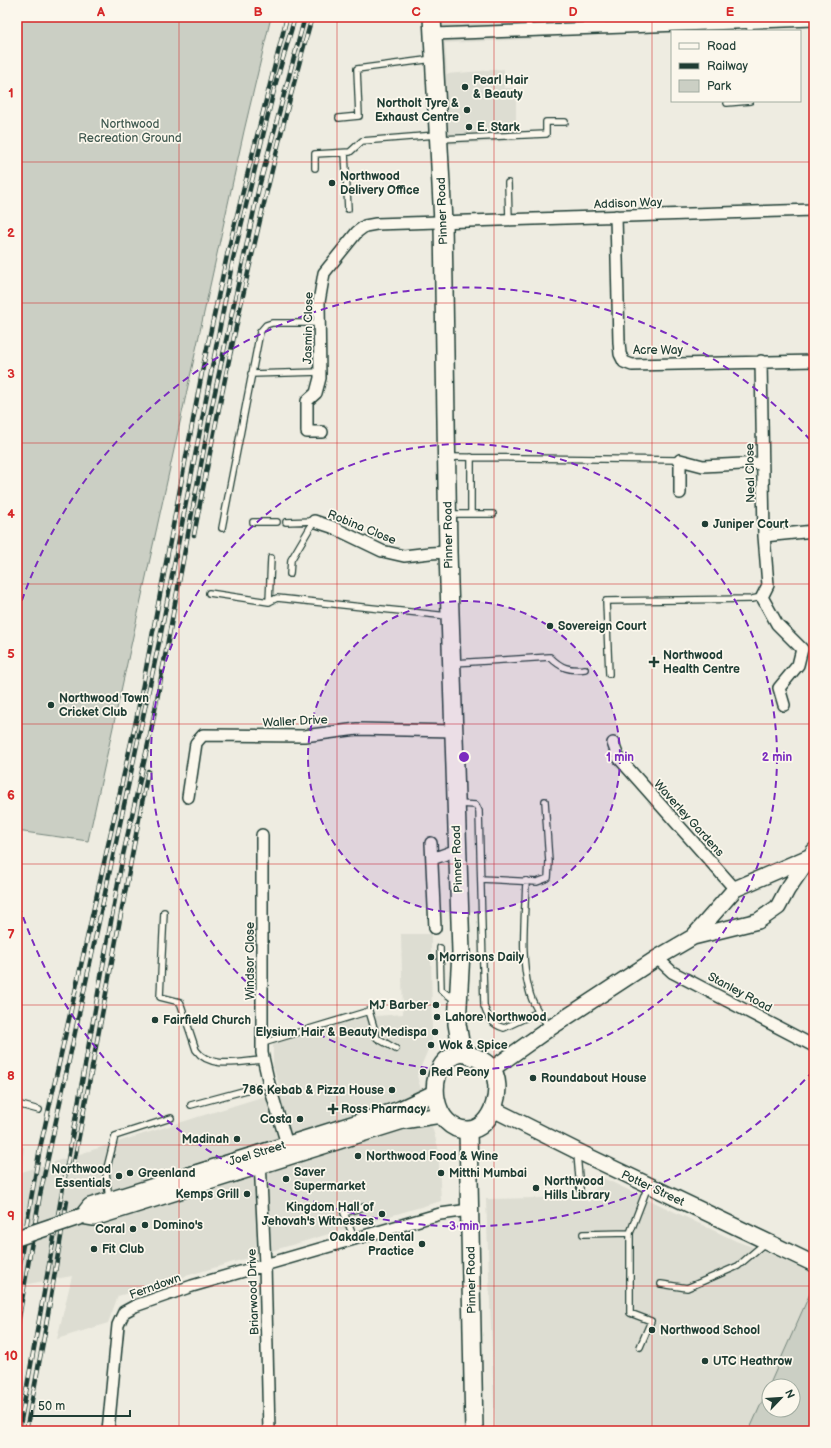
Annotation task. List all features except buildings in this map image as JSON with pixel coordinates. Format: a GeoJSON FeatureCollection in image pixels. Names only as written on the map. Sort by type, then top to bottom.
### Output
{"type":"FeatureCollection","features":[{"type":"Feature","properties":{"kind":"main road","name":"Pinner Road"},"geometry":{"type":"LineString","coordinates":[[432,17],[443,222],[448,552],[461,952],[457,1024],[462,1053]]}},
{"type":"Feature","properties":{"kind":"main road"},"geometry":{"type":"LineString","coordinates":[[462,1053],[484,1061],[492,1070],[496,1081],[496,1099],[493,1109],[482,1123],[468,1130],[450,1123],[441,1114],[434,1093],[438,1076],[443,1064],[450,1057],[462,1053]]}},
{"type":"Feature","properties":{"kind":"main road","name":"Pinner Road"},"geometry":{"type":"LineString","coordinates":[[468,1130],[474,1431]]}},
{"type":"Feature","properties":{"kind":"street"},"geometry":{"type":"LineString","coordinates":[[434,34],[529,30],[642,22],[691,21],[750,27],[775,19],[814,20]]}},
{"type":"Feature","properties":{"kind":"street","name":"Addison Way"},"geometry":{"type":"LineString","coordinates":[[443,222],[814,210]]}},
{"type":"Feature","properties":{"kind":"street","name":"Acre Way"},"geometry":{"type":"LineString","coordinates":[[616,216],[619,342],[620,354],[624,362],[632,365],[814,361]]}},
{"type":"Feature","properties":{"kind":"street","name":"Jasmin Close"},"geometry":{"type":"LineString","coordinates":[[322,432],[307,432],[307,401],[316,393],[320,372],[319,302],[324,273],[332,261],[365,226],[376,224],[443,222]]}},
{"type":"Feature","properties":{"kind":"street","name":"Neal Close"},"geometry":{"type":"LineString","coordinates":[[761,362],[764,536],[768,585],[762,597]]}},
{"type":"Feature","properties":{"kind":"street"},"geometry":{"type":"LineString","coordinates":[[680,492],[680,460],[703,466],[762,463]]}},
{"type":"Feature","properties":{"kind":"street","name":"Robina Close"},"geometry":{"type":"LineString","coordinates":[[314,521],[332,527],[382,551],[404,556],[448,552]]}},
{"type":"Feature","properties":{"kind":"street"},"geometry":{"type":"LineString","coordinates":[[764,536],[814,531]]}},
{"type":"Feature","properties":{"kind":"street"},"geometry":{"type":"LineString","coordinates":[[762,597],[777,624],[802,649],[798,665],[779,688],[784,705]]}},
{"type":"Feature","properties":{"kind":"street","name":"Waller Drive"},"geometry":{"type":"LineString","coordinates":[[188,797],[196,742],[203,735],[304,736],[357,729],[454,731]]}},
{"type":"Feature","properties":{"kind":"street","name":"Waverley Gardens"},"geometry":{"type":"LineString","coordinates":[[613,743],[618,757],[735,889]]}},
{"type":"Feature","properties":{"kind":"street","name":"Windsor Close"},"geometry":{"type":"LineString","coordinates":[[262,835],[264,1060],[269,1084],[289,1150]]}},
{"type":"Feature","properties":{"kind":"street"},"geometry":{"type":"LineString","coordinates":[[431,843],[435,928]]}},
{"type":"Feature","properties":{"kind":"street"},"geometry":{"type":"LineString","coordinates":[[432,859],[457,850]]}},
{"type":"Feature","properties":{"kind":"street"},"geometry":{"type":"LineString","coordinates":[[693,937],[735,889],[811,854]]}},
{"type":"Feature","properties":{"kind":"street"},"geometry":{"type":"LineString","coordinates":[[492,1070],[550,1028],[657,958],[693,937],[758,921],[778,907],[811,854]]}},
{"type":"Feature","properties":{"kind":"street","name":"Stanley Road"},"geometry":{"type":"LineString","coordinates":[[657,958],[672,972],[814,1046]]}},
{"type":"Feature","properties":{"kind":"street","name":"Joel Street"},"geometry":{"type":"LineString","coordinates":[[289,1150],[400,1109],[434,1093]]}},
{"type":"Feature","properties":{"kind":"street","name":"Potter Street"},"geometry":{"type":"LineString","coordinates":[[493,1109],[577,1152],[814,1264]]}},
{"type":"Feature","properties":{"kind":"street","name":"Joel Street"},"geometry":{"type":"LineString","coordinates":[[82,1216],[90,1206],[109,1200],[289,1150],[403,1121],[441,1114]]}},
{"type":"Feature","properties":{"kind":"street","name":"Joel Street"},"geometry":{"type":"LineString","coordinates":[[17,1238],[82,1216],[94,1218],[260,1159]]}},
{"type":"Feature","properties":{"kind":"street","name":"Briarwood Drive"},"geometry":{"type":"LineString","coordinates":[[260,1159],[262,1218],[266,1265],[269,1431]]}},
{"type":"Feature","properties":{"kind":"street","name":"Ferndown"},"geometry":{"type":"LineString","coordinates":[[108,1431],[118,1326],[124,1312],[135,1306],[192,1286],[354,1238],[440,1214],[469,1210]]}},
{"type":"Feature","properties":{"kind":"lane"},"geometry":{"type":"LineString","coordinates":[[528,17],[529,30]]}},
{"type":"Feature","properties":{"kind":"lane"},"geometry":{"type":"LineString","coordinates":[[339,118],[359,116],[356,69],[435,59]]}},
{"type":"Feature","properties":{"kind":"lane"},"geometry":{"type":"LineString","coordinates":[[727,103],[738,102]]}},
{"type":"Feature","properties":{"kind":"lane"},"geometry":{"type":"LineString","coordinates":[[315,168],[315,154],[350,152],[362,141],[546,134],[546,122],[565,122]]}},
{"type":"Feature","properties":{"kind":"lane"},"geometry":{"type":"LineString","coordinates":[[346,152],[348,209]]}},
{"type":"Feature","properties":{"kind":"lane"},"geometry":{"type":"LineString","coordinates":[[508,183],[509,220]]}},
{"type":"Feature","properties":{"kind":"lane"},"geometry":{"type":"LineString","coordinates":[[222,528],[260,332],[266,325],[272,323],[319,323]]}},
{"type":"Feature","properties":{"kind":"lane"},"geometry":{"type":"LineString","coordinates":[[251,374],[320,372]]}},
{"type":"Feature","properties":{"kind":"lane"},"geometry":{"type":"LineString","coordinates":[[447,457],[680,460]]}},
{"type":"Feature","properties":{"kind":"lane"},"geometry":{"type":"LineString","coordinates":[[471,457],[471,514]]}},
{"type":"Feature","properties":{"kind":"lane"},"geometry":{"type":"LineString","coordinates":[[448,514],[493,514]]}},
{"type":"Feature","properties":{"kind":"lane"},"geometry":{"type":"LineString","coordinates":[[286,522],[314,521]]}},
{"type":"Feature","properties":{"kind":"lane"},"geometry":{"type":"LineString","coordinates":[[290,574],[290,560],[314,521]]}},
{"type":"Feature","properties":{"kind":"lane"},"geometry":{"type":"LineString","coordinates":[[253,522],[277,522]]}},
{"type":"Feature","properties":{"kind":"lane"},"geometry":{"type":"LineString","coordinates":[[269,602],[271,558]]}},
{"type":"Feature","properties":{"kind":"lane"},"geometry":{"type":"LineString","coordinates":[[209,593],[269,602],[277,598],[450,616]]}},
{"type":"Feature","properties":{"kind":"lane"},"geometry":{"type":"LineString","coordinates":[[609,674],[606,601],[752,599],[762,597]]}},
{"type":"Feature","properties":{"kind":"lane"},"geometry":{"type":"LineString","coordinates":[[452,664],[550,657],[559,666],[571,670],[585,669]]}},
{"type":"Feature","properties":{"kind":"lane"},"geometry":{"type":"LineString","coordinates":[[481,879],[537,882],[548,878],[549,862],[545,801]]}},
{"type":"Feature","properties":{"kind":"lane"},"geometry":{"type":"LineString","coordinates":[[456,804],[476,805],[478,811],[484,1006],[489,1020],[495,1025],[504,1028],[538,1012]]}},
{"type":"Feature","properties":{"kind":"lane"},"geometry":{"type":"LineString","coordinates":[[526,882],[525,959],[529,990],[538,1012],[550,1028]]}},
{"type":"Feature","properties":{"kind":"lane"},"geometry":{"type":"LineString","coordinates":[[164,912],[160,997],[180,1002],[196,1050],[200,1056],[210,1062],[264,1060]]}},
{"type":"Feature","properties":{"kind":"lane"},"geometry":{"type":"LineString","coordinates":[[440,948],[441,990],[458,1002]]}},
{"type":"Feature","properties":{"kind":"lane"},"geometry":{"type":"LineString","coordinates":[[263,1043],[369,1011],[377,1038],[396,1049]]}},
{"type":"Feature","properties":{"kind":"lane"},"geometry":{"type":"LineString","coordinates":[[190,1105],[269,1084]]}},
{"type":"Feature","properties":{"kind":"lane"},"geometry":{"type":"LineString","coordinates":[[17,1104],[39,1110]]}},
{"type":"Feature","properties":{"kind":"lane"},"geometry":{"type":"LineString","coordinates":[[109,1200],[106,1172],[115,1136],[171,1118]]}},
{"type":"Feature","properties":{"kind":"lane"},"geometry":{"type":"LineString","coordinates":[[577,1152],[580,1189]]}},
{"type":"Feature","properties":{"kind":"lane"},"geometry":{"type":"LineString","coordinates":[[640,1347],[651,1321],[630,1313],[630,1233],[648,1185]]}},
{"type":"Feature","properties":{"kind":"lane"},"geometry":{"type":"LineString","coordinates":[[354,1238],[344,1213],[367,1206]]}},
{"type":"Feature","properties":{"kind":"lane"},"geometry":{"type":"LineString","coordinates":[[583,1234],[630,1233]]}},
{"type":"Feature","properties":{"kind":"lane"},"geometry":{"type":"LineString","coordinates":[[661,1284],[687,1288],[738,1266],[766,1241]]}},
{"type":"Feature","properties":{"kind":"shaded area"},"geometry":{"type":"Polygon","coordinates":[[[432,17],[530,17],[532,39],[445,43],[447,74],[504,69],[504,88],[516,88],[516,141],[455,144],[439,147],[432,17]]]}},
{"type":"Feature","properties":{"kind":"shaded area"},"geometry":{"type":"Polygon","coordinates":[[[401,934],[431,934],[432,1040],[417,1076],[438,1147],[441,1201],[118,1296],[108,1323],[57,1339],[72,1276],[17,1286],[17,1148],[24,1147],[22,1172],[281,1091],[273,1066],[273,1043],[362,1017],[403,1014],[401,934]]]}},
{"type":"Feature","properties":{"kind":"shaded area","name":"Northwood School"},"geometry":{"type":"Polygon","coordinates":[[[601,1177],[736,1241],[771,1254],[814,1274],[814,1431],[495,1431],[486,1199],[579,1197],[589,1202],[601,1177]]]}},
{"type":"Feature","properties":{"kind":"green space","name":"Northwood Recreation Ground"},"geometry":{"type":"Polygon","coordinates":[[[17,17],[271,17],[244,131],[88,841],[17,831],[17,17]]]}},
{"type":"Feature","properties":{"kind":"green space"},"geometry":{"type":"Polygon","coordinates":[[[812,1289],[814,1290],[814,1431],[749,1431],[761,1404],[761,1418],[801,1418],[801,1378],[773,1378],[812,1289]]]}},
{"type":"Feature","properties":{"kind":"railway"},"geometry":{"type":"LineString","coordinates":[[17,1279],[40,1148],[137,716],[204,362],[228,251],[287,17]]}},
{"type":"Feature","properties":{"kind":"railway"},"geometry":{"type":"LineString","coordinates":[[17,1329],[40,1195],[160,638],[233,259],[276,82],[295,17]]}},
{"type":"Feature","properties":{"kind":"railway"},"geometry":{"type":"LineString","coordinates":[[19,1431],[123,855],[151,731],[212,406],[259,187],[305,17]]}},
{"type":"Feature","properties":{"kind":"railway"},"geometry":{"type":"LineString","coordinates":[[194,535],[247,275],[278,146],[312,17]]}},
{"type":"Feature","properties":{"kind":"railway"},"geometry":{"type":"LineString","coordinates":[[73,1168],[148,771]]}},
{"type":"Feature","properties":{"kind":"railway"},"geometry":{"type":"LineString","coordinates":[[26,1431],[44,1337],[67,1201]]}},
{"type":"Feature","properties":{"kind":"place","name":"Pearl Hair & Beauty"},"geometry":{"type":"Point","coordinates":[465,87]}},
{"type":"Feature","properties":{"kind":"place","name":"Northolt Tyre & Exhaust Centre"},"geometry":{"type":"Point","coordinates":[467,110]}},
{"type":"Feature","properties":{"kind":"place","name":"E. Stark"},"geometry":{"type":"Point","coordinates":[469,127]}},
{"type":"Feature","properties":{"kind":"place","name":"Northwood Delivery Office"},"geometry":{"type":"Point","coordinates":[332,183]}},
{"type":"Feature","properties":{"kind":"place","name":"Juniper Court"},"geometry":{"type":"Point","coordinates":[705,524]}},
{"type":"Feature","properties":{"kind":"place","name":"Sovereign Court"},"geometry":{"type":"Point","coordinates":[550,626]}},
{"type":"Feature","properties":{"kind":"place","name":"Northwood Health Centre"},"geometry":{"type":"Point","coordinates":[654,662]}},
{"type":"Feature","properties":{"kind":"place","name":"Northwood Town Cricket Club"},"geometry":{"type":"Point","coordinates":[51,705]}},
{"type":"Feature","properties":{"kind":"place","name":"Morrisons Daily"},"geometry":{"type":"Point","coordinates":[431,957]}},
{"type":"Feature","properties":{"kind":"place","name":"MJ Barber"},"geometry":{"type":"Point","coordinates":[436,1005]}},
{"type":"Feature","properties":{"kind":"place","name":"Lahore Northwood"},"geometry":{"type":"Point","coordinates":[437,1017]}},
{"type":"Feature","properties":{"kind":"place","name":"Fairfield Church"},"geometry":{"type":"Point","coordinates":[155,1020]}},
{"type":"Feature","properties":{"kind":"place","name":"Elysium Hair & Beauty Medispa"},"geometry":{"type":"Point","coordinates":[435,1032]}},
{"type":"Feature","properties":{"kind":"place","name":"Wok & Spice"},"geometry":{"type":"Point","coordinates":[431,1045]}},
{"type":"Feature","properties":{"kind":"place","name":"Red Peony"},"geometry":{"type":"Point","coordinates":[423,1072]}},
{"type":"Feature","properties":{"kind":"place","name":"Roundabout House"},"geometry":{"type":"Point","coordinates":[533,1078]}},
{"type":"Feature","properties":{"kind":"place","name":"786 Kebab & Pizza House"},"geometry":{"type":"Point","coordinates":[392,1090]}},
{"type":"Feature","properties":{"kind":"place","name":"Ross Pharmacy"},"geometry":{"type":"Point","coordinates":[333,1109]}},
{"type":"Feature","properties":{"kind":"place","name":"Costa"},"geometry":{"type":"Point","coordinates":[300,1119]}},
{"type":"Feature","properties":{"kind":"place","name":"Madinah"},"geometry":{"type":"Point","coordinates":[237,1139]}},
{"type":"Feature","properties":{"kind":"place","name":"Northwood Food & Wine"},"geometry":{"type":"Point","coordinates":[358,1156]}},
{"type":"Feature","properties":{"kind":"place","name":"Greenland"},"geometry":{"type":"Point","coordinates":[130,1173]}},
{"type":"Feature","properties":{"kind":"place","name":"Mitthi Mumbai"},"geometry":{"type":"Point","coordinates":[441,1173]}},
{"type":"Feature","properties":{"kind":"place","name":"Northwood Essentials"},"geometry":{"type":"Point","coordinates":[119,1176]}},
{"type":"Feature","properties":{"kind":"place","name":"Saver Supermarket"},"geometry":{"type":"Point","coordinates":[286,1179]}},
{"type":"Feature","properties":{"kind":"place","name":"Northwood Hills Library"},"geometry":{"type":"Point","coordinates":[536,1188]}},
{"type":"Feature","properties":{"kind":"place","name":"Kemps Grill"},"geometry":{"type":"Point","coordinates":[247,1194]}},
{"type":"Feature","properties":{"kind":"place","name":"Kingdom Hall of Jehovah's Witnesses"},"geometry":{"type":"Point","coordinates":[382,1214]}},
{"type":"Feature","properties":{"kind":"place","name":"Domino's"},"geometry":{"type":"Point","coordinates":[145,1225]}},
{"type":"Feature","properties":{"kind":"place","name":"Coral"},"geometry":{"type":"Point","coordinates":[133,1229]}},
{"type":"Feature","properties":{"kind":"place","name":"Oakdale Dental Practice"},"geometry":{"type":"Point","coordinates":[422,1244]}},
{"type":"Feature","properties":{"kind":"place","name":"Fit Club"},"geometry":{"type":"Point","coordinates":[94,1249]}},
{"type":"Feature","properties":{"kind":"place","name":"Northwood School"},"geometry":{"type":"Point","coordinates":[652,1330]}},
{"type":"Feature","properties":{"kind":"place","name":"UTC Heathrow"},"geometry":{"type":"Point","coordinates":[705,1361]}}]}
